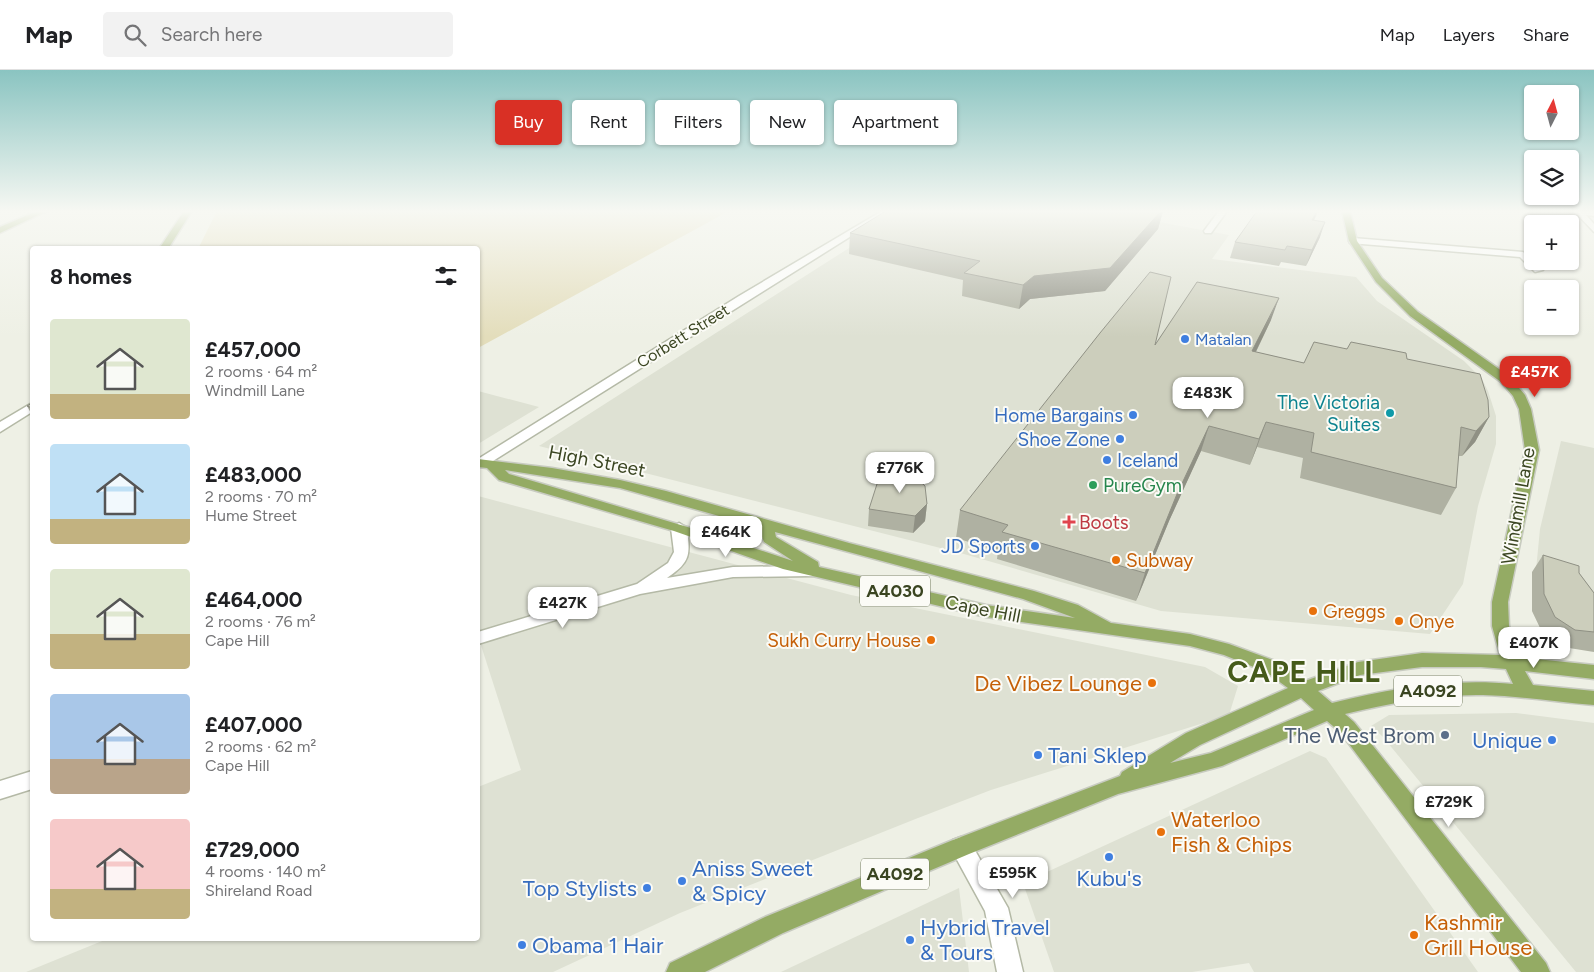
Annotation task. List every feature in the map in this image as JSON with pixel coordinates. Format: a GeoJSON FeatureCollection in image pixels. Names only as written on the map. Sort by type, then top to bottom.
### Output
{"type":"FeatureCollection","features":[{"type":"Feature","properties":{"kind":"main road","name":"Windmill Lane"},"geometry":{"type":"LineString","coordinates":[[1361,253],[1379,280],[1393,295],[1421,318],[1505,379],[1519,395],[1525,409],[1532,450],[1499,615],[1511,663],[1527,692]]}},
{"type":"Feature","properties":{"kind":"main road","name":"High Street"},"geometry":{"type":"LineString","coordinates":[[483,464],[527,467],[620,484],[694,503]]}},
{"type":"Feature","properties":{"kind":"main road","name":"High Street"},"geometry":{"type":"LineString","coordinates":[[483,464],[504,477],[679,528]]}},
{"type":"Feature","properties":{"kind":"main road","name":"Cape Hill"},"geometry":{"type":"LineString","coordinates":[[694,503],[766,525],[1028,595],[1072,609],[1116,631]]}},
{"type":"Feature","properties":{"kind":"main road"},"geometry":{"type":"LineString","coordinates":[[679,528],[715,534],[739,533],[766,525],[769,539],[818,571]]}},
{"type":"Feature","properties":{"kind":"main road","name":"Cape Hill"},"geometry":{"type":"LineString","coordinates":[[679,528],[783,564],[818,571],[884,589],[986,611],[1116,631],[1190,640],[1229,650],[1272,667],[1330,711],[1376,764],[1537,972]]}},
{"type":"Feature","properties":{"kind":"main road","name":"A4092"},"geometry":{"type":"LineString","coordinates":[[1115,786],[1193,739],[1303,689],[1358,669],[1422,660],[1511,663],[1594,672]]}},
{"type":"Feature","properties":{"kind":"main road","name":"A4092"},"geometry":{"type":"LineString","coordinates":[[679,972],[774,925],[961,847],[1115,786],[1215,760],[1330,711],[1380,698],[1429,691],[1482,688],[1594,698]]}},
{"type":"Feature","properties":{"kind":"street","name":"Corbett Street"},"geometry":{"type":"LineString","coordinates":[[483,464],[743,298],[818,253]]}},
{"type":"Feature","properties":{"kind":"street"},"geometry":{"type":"LineString","coordinates":[[1501,253],[1524,255]]}},
{"type":"Feature","properties":{"kind":"street"},"geometry":{"type":"LineString","coordinates":[[0,428],[30,408]]}},
{"type":"Feature","properties":{"kind":"street"},"geometry":{"type":"LineString","coordinates":[[638,589],[674,566],[682,552],[679,528]]}},
{"type":"Feature","properties":{"kind":"street"},"geometry":{"type":"LineString","coordinates":[[480,637],[638,589],[733,572],[818,571]]}},
{"type":"Feature","properties":{"kind":"street"},"geometry":{"type":"LineString","coordinates":[[0,790],[30,781]]}},
{"type":"Feature","properties":{"kind":"street"},"geometry":{"type":"LineString","coordinates":[[961,847],[996,908],[1010,972]]}},
{"type":"Feature","properties":{"kind":"shaded area"},"geometry":{"type":"Polygon","coordinates":[[[480,253],[652,253],[480,347],[480,253]]]}},
{"type":"Feature","properties":{"kind":"shaded area"},"geometry":{"type":"Polygon","coordinates":[[[841,253],[1216,253],[1212,259],[1356,277],[1377,301],[1464,361],[1482,379],[1496,416],[1496,444],[1478,506],[1463,584],[1430,634],[1161,611],[964,554],[539,446],[841,253]]]}},
{"type":"Feature","properties":{"kind":"shaded area"},"geometry":{"type":"Polygon","coordinates":[[[480,392],[539,407],[480,443],[480,392]]]}},
{"type":"Feature","properties":{"kind":"shaded area"},"geometry":{"type":"Polygon","coordinates":[[[1561,441],[1594,448],[1594,651],[1563,647],[1543,634],[1532,611],[1540,529],[1561,441]]]}},
{"type":"Feature","properties":{"kind":"shaded area"},"geometry":{"type":"Polygon","coordinates":[[[480,497],[851,595],[1205,667],[1238,686],[1229,715],[991,790],[680,913],[553,972],[26,972],[102,941],[480,941],[480,786],[521,770],[480,642],[480,497]]]}},
{"type":"Feature","properties":{"kind":"shaded area"},"geometry":{"type":"Polygon","coordinates":[[[1516,713],[1594,723],[1594,972],[1576,972],[1383,737],[1371,726],[1389,715],[1516,713]]]}},
{"type":"Feature","properties":{"kind":"shaded area"},"geometry":{"type":"Polygon","coordinates":[[[1310,751],[1326,758],[1478,972],[1254,972],[1249,963],[1192,972],[1054,972],[1023,883],[1310,751]]]}},
{"type":"Feature","properties":{"kind":"shaded area"},"geometry":{"type":"Polygon","coordinates":[[[959,888],[969,972],[781,972],[959,888]]]}},
{"type":"Feature","properties":{"kind":"building"},"geometry":{"type":"Polygon","coordinates":[[[943,253],[1123,253],[1110,268],[1034,276],[1023,285],[964,273],[980,261],[943,253]]]}},
{"type":"Feature","properties":{"kind":"building"},"geometry":{"type":"Polygon","coordinates":[[[1150,272],[1171,277],[1155,345],[1197,282],[1279,298],[1252,351],[1304,363],[1314,342],[1347,349],[1351,342],[1406,353],[1407,359],[1480,374],[1488,400],[1489,417],[1476,431],[1461,427],[1456,488],[1311,452],[1314,433],[1266,422],[1259,439],[1209,426],[1177,494],[1145,573],[1002,532],[1008,525],[960,510],[1150,272]]]}},
{"type":"Feature","properties":{"kind":"building"},"geometry":{"type":"Polygon","coordinates":[[[897,468],[910,472],[925,486],[927,504],[915,516],[869,509],[877,484],[897,468]]]}},
{"type":"Feature","properties":{"kind":"building"},"geometry":{"type":"Polygon","coordinates":[[[1543,555],[1579,566],[1579,573],[1594,593],[1594,632],[1575,630],[1555,617],[1544,594],[1543,555]]]}},
{"type":"Feature","properties":{"kind":"place","name":"Matalan"},"geometry":{"type":"Point","coordinates":[1185,339]}},
{"type":"Feature","properties":{"kind":"place","name":"The Victoria Suites"},"geometry":{"type":"Point","coordinates":[1390,413]}},
{"type":"Feature","properties":{"kind":"place","name":"Home Bargains"},"geometry":{"type":"Point","coordinates":[1133,415]}},
{"type":"Feature","properties":{"kind":"place","name":"Shoe Zone"},"geometry":{"type":"Point","coordinates":[1120,439]}},
{"type":"Feature","properties":{"kind":"place","name":"Iceland"},"geometry":{"type":"Point","coordinates":[1107,460]}},
{"type":"Feature","properties":{"kind":"place","name":"PureGym"},"geometry":{"type":"Point","coordinates":[1093,485]}},
{"type":"Feature","properties":{"kind":"place","name":"Boots"},"geometry":{"type":"Point","coordinates":[1069,522]}},
{"type":"Feature","properties":{"kind":"place","name":"JD Sports"},"geometry":{"type":"Point","coordinates":[1035,546]}},
{"type":"Feature","properties":{"kind":"place","name":"Subway"},"geometry":{"type":"Point","coordinates":[1116,560]}},
{"type":"Feature","properties":{"kind":"place","name":"Greggs"},"geometry":{"type":"Point","coordinates":[1313,611]}},
{"type":"Feature","properties":{"kind":"place","name":"Onye"},"geometry":{"type":"Point","coordinates":[1399,621]}},
{"type":"Feature","properties":{"kind":"place","name":"Sukh Curry House"},"geometry":{"type":"Point","coordinates":[931,640]}},
{"type":"Feature","properties":{"kind":"place","name":"De Vibez Lounge"},"geometry":{"type":"Point","coordinates":[1152,683]}},
{"type":"Feature","properties":{"kind":"place","name":"The West Brom"},"geometry":{"type":"Point","coordinates":[1445,735]}},
{"type":"Feature","properties":{"kind":"place","name":"Unique"},"geometry":{"type":"Point","coordinates":[1552,740]}},
{"type":"Feature","properties":{"kind":"place","name":"Tani Sklep"},"geometry":{"type":"Point","coordinates":[1038,755]}},
{"type":"Feature","properties":{"kind":"place","name":"Waterloo Fish & Chips"},"geometry":{"type":"Point","coordinates":[1161,832]}},
{"type":"Feature","properties":{"kind":"place","name":"Kubu's"},"geometry":{"type":"Point","coordinates":[1109,857]}},
{"type":"Feature","properties":{"kind":"place","name":"Aniss Sweet & Spicy"},"geometry":{"type":"Point","coordinates":[682,881]}},
{"type":"Feature","properties":{"kind":"place","name":"Top Stylists"},"geometry":{"type":"Point","coordinates":[647,888]}},
{"type":"Feature","properties":{"kind":"place","name":"Kashmir Grill House"},"geometry":{"type":"Point","coordinates":[1414,935]}},
{"type":"Feature","properties":{"kind":"place","name":"Hybrid Travel & Tours"},"geometry":{"type":"Point","coordinates":[910,940]}},
{"type":"Feature","properties":{"kind":"place","name":"Obama 1 Hair"},"geometry":{"type":"Point","coordinates":[522,945]}},
{"type":"Feature","properties":{"kind":"district","name":"CAPE HILL"},"geometry":{"type":"Point","coordinates":[1304,671]}}]}
